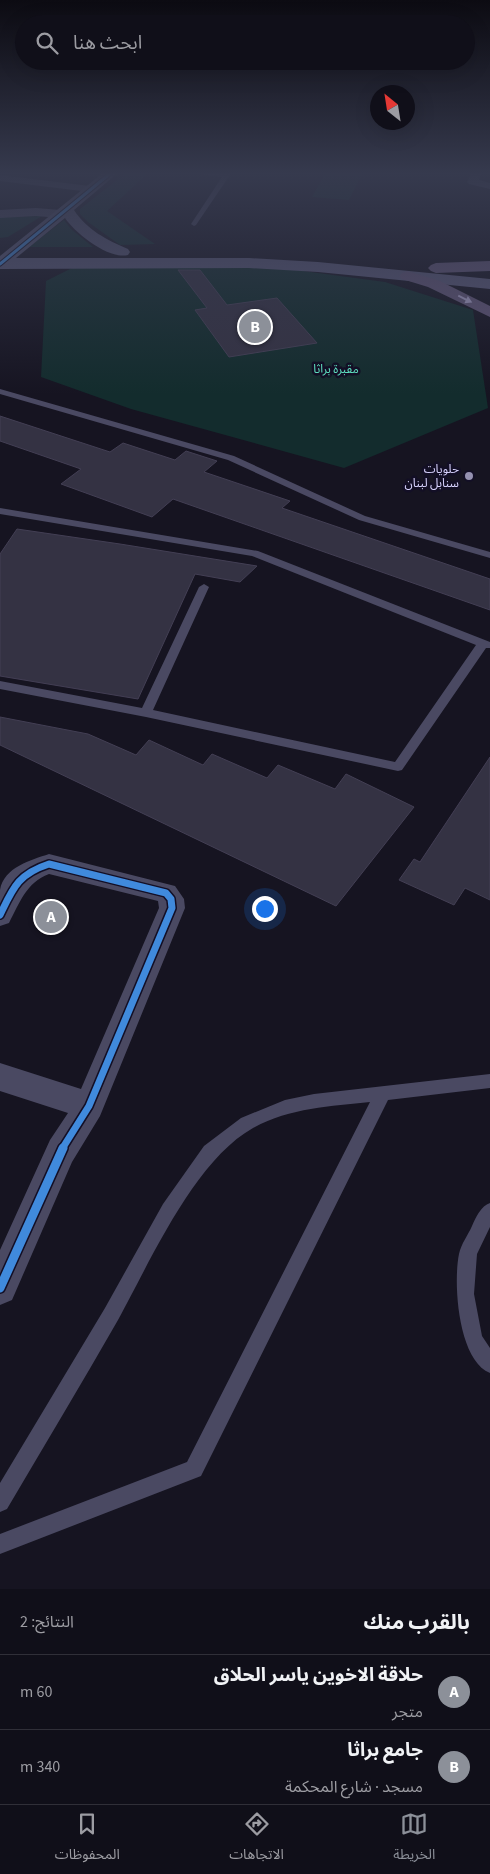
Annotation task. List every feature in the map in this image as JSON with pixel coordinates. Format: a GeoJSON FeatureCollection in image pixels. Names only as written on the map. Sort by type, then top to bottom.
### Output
{"type":"FeatureCollection","features":[{"type":"Feature","properties":{"kind":"main road"},"geometry":{"type":"LineString","coordinates":[[109,246],[123,252]]}},
{"type":"Feature","properties":{"kind":"main road"},"geometry":{"type":"LineString","coordinates":[[490,274],[303,256],[123,252],[6,252],[0,263],[249,263],[490,284]]}},
{"type":"Feature","properties":{"kind":"main road"},"geometry":{"type":"LineString","coordinates":[[6,278],[57,263]]}},
{"type":"Feature","properties":{"kind":"main road"},"geometry":{"type":"LineString","coordinates":[[436,268],[490,266]]}},
{"type":"Feature","properties":{"kind":"main road"},"geometry":{"type":"LineString","coordinates":[[407,276],[434,284],[490,312]]}},
{"type":"Feature","properties":{"kind":"street"},"geometry":{"type":"LineString","coordinates":[[0,915],[10,877],[49,864],[166,893],[171,899],[172,908],[89,1106],[61,1151],[0,1288]]}},
{"type":"Feature","properties":{"kind":"street"},"geometry":{"type":"LineString","coordinates":[[0,1077],[89,1106]]}},
{"type":"Feature","properties":{"kind":"lane"},"geometry":{"type":"LineString","coordinates":[[0,391],[231,458],[362,518],[490,555]]}},
{"type":"Feature","properties":{"kind":"lane"},"geometry":{"type":"LineString","coordinates":[[0,511],[254,553],[486,645],[398,767],[146,713],[0,685]]}},
{"type":"Feature","properties":{"kind":"lane"},"geometry":{"type":"LineString","coordinates":[[146,713],[204,587]]}},
{"type":"Feature","properties":{"kind":"lane"},"geometry":{"type":"LineString","coordinates":[[0,1502],[112,1314],[169,1210],[210,1152],[247,1123],[285,1107],[314,1101],[490,1081]]}},
{"type":"Feature","properties":{"kind":"lane"},"geometry":{"type":"LineString","coordinates":[[0,1544],[194,1469],[383,1093]]}},
{"type":"Feature","properties":{"kind":"lane"},"geometry":{"type":"LineString","coordinates":[[490,1211],[468,1253],[464,1294],[474,1340],[490,1364]]}},
{"type":"Feature","properties":{"kind":"green space"},"geometry":{"type":"Polygon","coordinates":[[[92,246],[93,247],[29,247],[92,246]]]}},
{"type":"Feature","properties":{"kind":"green space","name":"مقبرة براثا"},"geometry":{"type":"Polygon","coordinates":[[[76,266],[273,267],[385,282],[473,310],[488,408],[344,468],[131,409],[41,377],[46,281],[76,266]]]}},
{"type":"Feature","properties":{"kind":"building"},"geometry":{"type":"Polygon","coordinates":[[[178,270],[200,270],[227,305],[277,298],[317,343],[229,357],[195,310],[207,308],[178,270]]]}},
{"type":"Feature","properties":{"kind":"building"},"geometry":{"type":"Polygon","coordinates":[[[0,416],[110,452],[123,443],[175,460],[186,451],[217,461],[204,472],[290,501],[282,508],[490,579],[490,610],[173,499],[152,517],[61,484],[81,469],[0,441],[0,416]]]}},
{"type":"Feature","properties":{"kind":"building"},"geometry":{"type":"Polygon","coordinates":[[[17,529],[257,566],[240,582],[195,574],[138,699],[0,676],[0,554],[17,529]]]}},
{"type":"Feature","properties":{"kind":"building"},"geometry":{"type":"Polygon","coordinates":[[[0,717],[88,734],[136,755],[149,740],[203,765],[212,754],[267,778],[278,765],[335,789],[346,774],[414,807],[336,906],[0,745],[0,717]]]}},
{"type":"Feature","properties":{"kind":"building"},"geometry":{"type":"Polygon","coordinates":[[[490,757],[490,900],[465,888],[454,905],[399,880],[414,859],[420,862],[490,757]]]}},
{"type":"Feature","properties":{"kind":"cycle path"},"geometry":{"type":"LineString","coordinates":[[0,264],[22,246]]}},
{"type":"Feature","properties":{"kind":"cycle path"},"geometry":{"type":"LineString","coordinates":[[0,915],[17,882],[29,872],[49,864],[166,893],[171,899],[172,908],[89,1106],[61,1151],[0,1288]]}},
{"type":"Feature","properties":{"kind":"place","name":"جامع براثا"},"geometry":{"type":"Point","coordinates":[255,327]}},
{"type":"Feature","properties":{"kind":"place","name":"حلويات سنابل لبنان"},"geometry":{"type":"Point","coordinates":[469,476]}},
{"type":"Feature","properties":{"kind":"place","name":"حلاقة الاخوين ياسر الحلاق"},"geometry":{"type":"Point","coordinates":[51,917]}}]}
